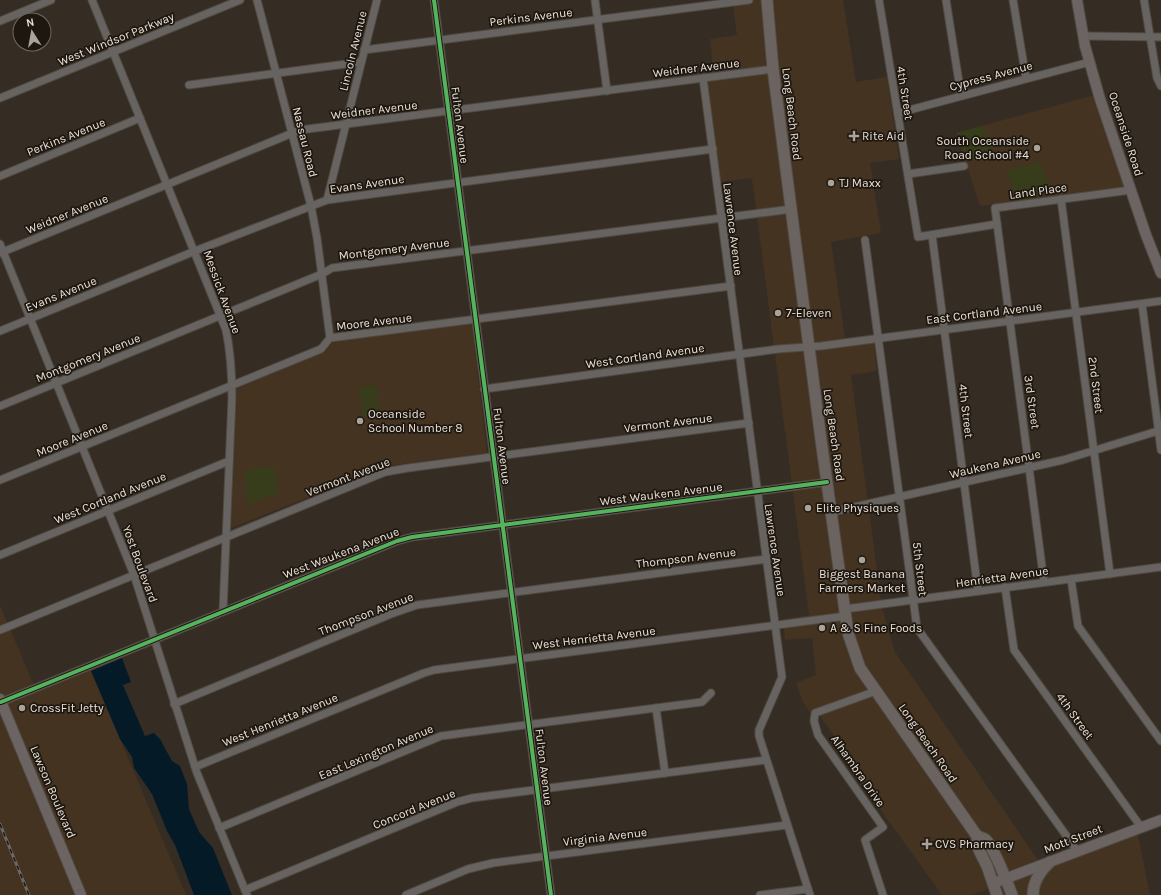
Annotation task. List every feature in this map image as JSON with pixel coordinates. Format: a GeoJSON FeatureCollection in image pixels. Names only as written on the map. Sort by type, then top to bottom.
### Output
{"type":"FeatureCollection","features":[{"type":"Feature","properties":{"kind":"main road","name":"Long Beach Road"},"geometry":{"type":"LineString","coordinates":[[767,0],[773,69],[848,633],[860,668],[977,836],[979,850],[994,882],[998,895]]}},
{"type":"Feature","properties":{"kind":"main road","name":"Oceanside Road"},"geometry":{"type":"LineString","coordinates":[[1077,0],[1084,36],[1100,100],[1146,235],[1161,274]]}},
{"type":"Feature","properties":{"kind":"main road","name":"Lawson Boulevard"},"geometry":{"type":"LineString","coordinates":[[1,701],[82,895]]}},
{"type":"Feature","properties":{"kind":"main road","name":"Mott Street"},"geometry":{"type":"LineString","coordinates":[[994,882],[1161,820]]}},
{"type":"Feature","properties":{"kind":"main road","name":"Long Beach Road"},"geometry":{"type":"LineString","coordinates":[[977,836],[986,840],[990,846],[1006,878],[1012,895]]}},
{"type":"Feature","properties":{"kind":"main road"},"geometry":{"type":"LineString","coordinates":[[1033,895],[1037,876],[1050,862]]}},
{"type":"Feature","properties":{"kind":"street"},"geometry":{"type":"LineString","coordinates":[[0,21],[51,0]]}},
{"type":"Feature","properties":{"kind":"street","name":"Messick Avenue"},"geometry":{"type":"LineString","coordinates":[[92,0],[226,330],[230,349],[232,386],[223,611]]}},
{"type":"Feature","properties":{"kind":"street","name":"West Windsor Parkway"},"geometry":{"type":"LineString","coordinates":[[0,98],[240,0]]}},
{"type":"Feature","properties":{"kind":"street","name":"Nassau Road"},"geometry":{"type":"LineString","coordinates":[[257,0],[317,238],[330,338]]}},
{"type":"Feature","properties":{"kind":"street","name":"Lincoln Avenue"},"geometry":{"type":"LineString","coordinates":[[327,200],[377,0]]}},
{"type":"Feature","properties":{"kind":"street","name":"Fulton Avenue"},"geometry":{"type":"LineString","coordinates":[[434,0],[551,895]]}},
{"type":"Feature","properties":{"kind":"street"},"geometry":{"type":"LineString","coordinates":[[595,0],[607,91]]}},
{"type":"Feature","properties":{"kind":"street","name":"Perkins Avenue"},"geometry":{"type":"LineString","coordinates":[[364,50],[749,0]]}},
{"type":"Feature","properties":{"kind":"street","name":"4th Street"},"geometry":{"type":"LineString","coordinates":[[879,0],[918,237],[932,234],[978,591]]}},
{"type":"Feature","properties":{"kind":"street"},"geometry":{"type":"LineString","coordinates":[[946,0],[961,95]]}},
{"type":"Feature","properties":{"kind":"street"},"geometry":{"type":"LineString","coordinates":[[1013,0],[1026,78]]}},
{"type":"Feature","properties":{"kind":"street"},"geometry":{"type":"LineString","coordinates":[[1144,0],[1157,78],[1161,86]]}},
{"type":"Feature","properties":{"kind":"street"},"geometry":{"type":"LineString","coordinates":[[1084,36],[1161,37]]}},
{"type":"Feature","properties":{"kind":"street"},"geometry":{"type":"LineString","coordinates":[[189,85],[361,62]]}},
{"type":"Feature","properties":{"kind":"street","name":"Cypress Avenue"},"geometry":{"type":"LineString","coordinates":[[898,113],[961,95],[1090,62]]}},
{"type":"Feature","properties":{"kind":"street","name":"Weidner Avenue"},"geometry":{"type":"LineString","coordinates":[[2,253],[300,130],[773,69]]}},
{"type":"Feature","properties":{"kind":"street","name":"Lawrence Avenue"},"geometry":{"type":"LineString","coordinates":[[703,78],[782,677],[759,730],[759,736],[809,892]]}},
{"type":"Feature","properties":{"kind":"street","name":"Perkins Avenue"},"geometry":{"type":"LineString","coordinates":[[0,176],[140,118]]}},
{"type":"Feature","properties":{"kind":"street","name":"Evans Avenue"},"geometry":{"type":"LineString","coordinates":[[0,331],[195,251],[327,200],[713,150]]}},
{"type":"Feature","properties":{"kind":"street"},"geometry":{"type":"LineString","coordinates":[[908,174],[964,166]]}},
{"type":"Feature","properties":{"kind":"street","name":"Land Place"},"geometry":{"type":"LineString","coordinates":[[997,224],[995,208],[1131,190]]}},
{"type":"Feature","properties":{"kind":"street","name":"2nd Street"},"geometry":{"type":"LineString","coordinates":[[1061,199],[1110,574]]}},
{"type":"Feature","properties":{"kind":"street","name":"Montgomery Avenue"},"geometry":{"type":"LineString","coordinates":[[0,406],[322,274],[332,268],[792,209]]}},
{"type":"Feature","properties":{"kind":"street"},"geometry":{"type":"LineString","coordinates":[[932,234],[997,224]]}},
{"type":"Feature","properties":{"kind":"street","name":"3rd Street"},"geometry":{"type":"LineString","coordinates":[[997,224],[1044,582]]}},
{"type":"Feature","properties":{"kind":"street","name":"5th Street"},"geometry":{"type":"LineString","coordinates":[[865,240],[916,628],[1078,852]]}},
{"type":"Feature","properties":{"kind":"street","name":"Yost Boulevard"},"geometry":{"type":"LineString","coordinates":[[0,244],[2,253],[30,318],[134,575],[195,767],[246,892]]}},
{"type":"Feature","properties":{"kind":"street","name":"Moore Avenue"},"geometry":{"type":"LineString","coordinates":[[0,480],[321,349],[330,338],[731,286]]}},
{"type":"Feature","properties":{"kind":"street","name":"East Cortland Avenue"},"geometry":{"type":"LineString","coordinates":[[810,347],[1161,301]]}},
{"type":"Feature","properties":{"kind":"street"},"geometry":{"type":"LineString","coordinates":[[1142,304],[1160,430],[1161,450]]}},
{"type":"Feature","properties":{"kind":"street","name":"West Cortland Avenue"},"geometry":{"type":"LineString","coordinates":[[484,389],[778,349],[810,347]]}},
{"type":"Feature","properties":{"kind":"street","name":"Vermont Avenue"},"geometry":{"type":"LineString","coordinates":[[0,630],[385,472],[749,423]]}},
{"type":"Feature","properties":{"kind":"street","name":"Waukena Avenue"},"geometry":{"type":"LineString","coordinates":[[832,512],[1063,460],[1160,430]]}},
{"type":"Feature","properties":{"kind":"street","name":"West Cortland Avenue"},"geometry":{"type":"LineString","coordinates":[[0,555],[229,462]]}},
{"type":"Feature","properties":{"kind":"street","name":"West Waukena Avenue"},"geometry":{"type":"LineString","coordinates":[[1,701],[397,541],[412,537],[827,482]]}},
{"type":"Feature","properties":{"kind":"street","name":"Thompson Avenue"},"geometry":{"type":"LineString","coordinates":[[174,704],[409,608],[435,602],[766,559]]}},
{"type":"Feature","properties":{"kind":"street","name":"Henrietta Avenue"},"geometry":{"type":"LineString","coordinates":[[846,612],[912,600],[1161,567]]}},
{"type":"Feature","properties":{"kind":"street"},"geometry":{"type":"LineString","coordinates":[[1071,579],[1078,626],[1161,741]]}},
{"type":"Feature","properties":{"kind":"street","name":"4th Street"},"geometry":{"type":"LineString","coordinates":[[1006,587],[1014,650],[1141,827]]}},
{"type":"Feature","properties":{"kind":"street","name":"West Henrietta Avenue"},"geometry":{"type":"LineString","coordinates":[[195,767],[424,673],[451,667],[775,625],[846,612]]}},
{"type":"Feature","properties":{"kind":"street","name":"Alhambra Drive"},"geometry":{"type":"LineString","coordinates":[[876,691],[815,712],[814,721],[818,734],[883,826],[865,840],[884,895]]}},
{"type":"Feature","properties":{"kind":"street","name":"East Lexington Avenue"},"geometry":{"type":"LineString","coordinates":[[219,828],[441,736],[702,702],[711,693]]}},
{"type":"Feature","properties":{"kind":"street"},"geometry":{"type":"LineString","coordinates":[[656,708],[665,773]]}},
{"type":"Feature","properties":{"kind":"street","name":"Concord Avenue"},"geometry":{"type":"LineString","coordinates":[[246,892],[457,802],[472,798],[766,760]]}},
{"type":"Feature","properties":{"kind":"street","name":"Virginia Avenue"},"geometry":{"type":"LineString","coordinates":[[406,895],[468,869],[493,863],[788,825]]}},
{"type":"Feature","properties":{"kind":"street"},"geometry":{"type":"LineString","coordinates":[[760,895],[809,892]]}},
{"type":"Feature","properties":{"kind":"shaded area"},"geometry":{"type":"Polygon","coordinates":[[[732,0],[843,0],[856,82],[887,77],[899,159],[870,163],[881,233],[831,242],[845,338],[873,334],[877,371],[851,375],[882,608],[895,652],[1042,866],[1137,830],[1150,895],[992,895],[990,888],[972,895],[942,895],[856,776],[861,773],[819,715],[812,715],[803,702],[796,683],[816,675],[812,638],[785,640],[783,619],[809,615],[752,178],[719,182],[705,80],[714,78],[710,39],[737,35],[732,0]]]}},
{"type":"Feature","properties":{"kind":"shaded area","name":"South Oceanside Road School #4"},"geometry":{"type":"Polygon","coordinates":[[[1095,95],[1125,187],[980,206],[956,133],[1095,95]]]}},
{"type":"Feature","properties":{"kind":"shaded area","name":"Oceanside School Number 8"},"geometry":{"type":"Polygon","coordinates":[[[472,324],[487,453],[387,466],[231,528],[237,389],[325,352],[334,341],[472,324]]]}},
{"type":"Feature","properties":{"kind":"shaded area"},"geometry":{"type":"Polygon","coordinates":[[[0,605],[35,688],[89,666],[186,895],[0,895],[0,605]]]}},
{"type":"Feature","properties":{"kind":"green space"},"geometry":{"type":"Polygon","coordinates":[[[983,126],[992,154],[966,162],[956,133],[983,126]]]}},
{"type":"Feature","properties":{"kind":"green space"},"geometry":{"type":"Polygon","coordinates":[[[1040,162],[1051,193],[1018,201],[1007,171],[1040,162]]]}},
{"type":"Feature","properties":{"kind":"green space"},"geometry":{"type":"Polygon","coordinates":[[[376,385],[378,399],[361,401],[359,388],[376,385]]]}},
{"type":"Feature","properties":{"kind":"green space"},"geometry":{"type":"Polygon","coordinates":[[[378,400],[380,413],[362,416],[361,402],[378,400]]]}},
{"type":"Feature","properties":{"kind":"green space"},"geometry":{"type":"Polygon","coordinates":[[[274,467],[279,493],[247,504],[245,470],[274,467]]]}},
{"type":"Feature","properties":{"kind":"water"},"geometry":{"type":"Polygon","coordinates":[[[122,658],[131,682],[123,685],[145,736],[154,733],[160,739],[172,761],[180,766],[187,784],[189,809],[199,832],[213,848],[232,895],[194,895],[175,845],[167,831],[152,794],[134,768],[132,757],[120,739],[91,671],[122,658]]]}},
{"type":"Feature","properties":{"kind":"railway"},"geometry":{"type":"LineString","coordinates":[[0,824],[29,895]]}},
{"type":"Feature","properties":{"kind":"cycle path"},"geometry":{"type":"LineString","coordinates":[[434,0],[551,895]]}},
{"type":"Feature","properties":{"kind":"cycle path"},"geometry":{"type":"LineString","coordinates":[[1,702],[397,541],[412,537],[827,482]]}},
{"type":"Feature","properties":{"kind":"place","name":"Rite Aid"},"geometry":{"type":"Point","coordinates":[854,136]}},
{"type":"Feature","properties":{"kind":"place","name":"South Oceanside Road School #4"},"geometry":{"type":"Point","coordinates":[1037,148]}},
{"type":"Feature","properties":{"kind":"place","name":"TJ Maxx"},"geometry":{"type":"Point","coordinates":[831,183]}},
{"type":"Feature","properties":{"kind":"place","name":"7-Eleven"},"geometry":{"type":"Point","coordinates":[778,313]}},
{"type":"Feature","properties":{"kind":"place","name":"Oceanside School Number 8"},"geometry":{"type":"Point","coordinates":[360,421]}},
{"type":"Feature","properties":{"kind":"place","name":"Elite Physiques"},"geometry":{"type":"Point","coordinates":[808,508]}},
{"type":"Feature","properties":{"kind":"place","name":"Biggest Banana Farmers Market"},"geometry":{"type":"Point","coordinates":[862,560]}},
{"type":"Feature","properties":{"kind":"place","name":"A & S Fine Foods"},"geometry":{"type":"Point","coordinates":[822,628]}},
{"type":"Feature","properties":{"kind":"place","name":"CrossFit Jetty"},"geometry":{"type":"Point","coordinates":[22,708]}},
{"type":"Feature","properties":{"kind":"place","name":"CVS Pharmacy"},"geometry":{"type":"Point","coordinates":[927,844]}}]}
